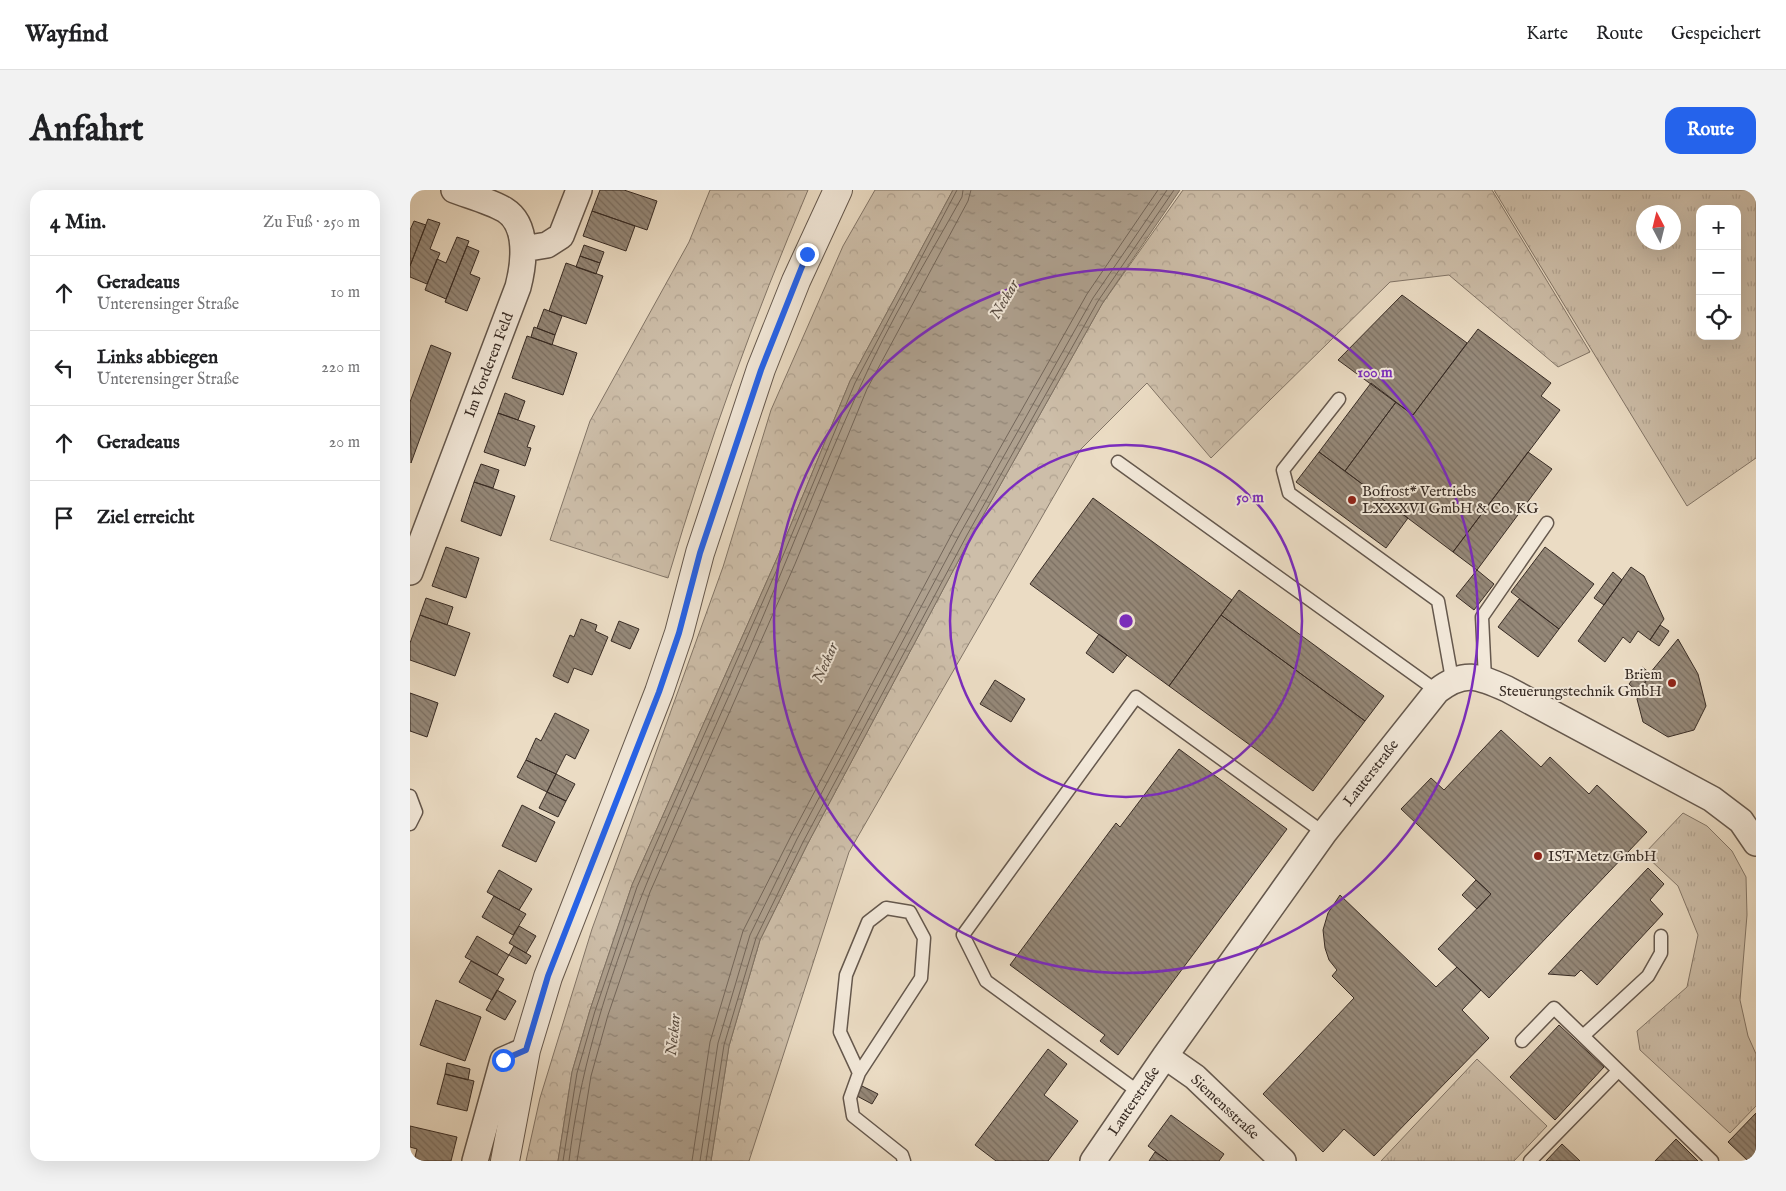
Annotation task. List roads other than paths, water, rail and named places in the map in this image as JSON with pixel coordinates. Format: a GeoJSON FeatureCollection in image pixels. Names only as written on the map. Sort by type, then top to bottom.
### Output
{"type":"FeatureCollection","features":[{"type":"Feature","properties":{"kind":"street","name":"Im Vorderen Feld"},"geometry":{"type":"LineString","coordinates":[[410,572],[518,287],[524,266],[519,228],[506,211],[454,190]]}},
{"type":"Feature","properties":{"kind":"street"},"geometry":{"type":"LineString","coordinates":[[523,249],[547,245],[561,236],[579,190]]}},
{"type":"Feature","properties":{"kind":"street"},"geometry":{"type":"LineString","coordinates":[[506,1161],[526,1050],[548,976],[659,692],[679,633],[700,553],[761,370],[807,254],[838,190]]}},
{"type":"Feature","properties":{"kind":"street"},"geometry":{"type":"LineString","coordinates":[[1444,685],[1468,676],[1485,679],[1712,799],[1741,821],[1756,843]]}},
{"type":"Feature","properties":{"kind":"street","name":"Lauterstraße"},"geometry":{"type":"LineString","coordinates":[[1093,1161],[1165,1056],[1324,833],[1444,685]]}},
{"type":"Feature","properties":{"kind":"street"},"geometry":{"type":"LineString","coordinates":[[476,1161],[503,1060],[526,1050]]}},
{"type":"Feature","properties":{"kind":"street","name":"Siemensstraße"},"geometry":{"type":"LineString","coordinates":[[1165,1056],[1194,1077],[1283,1161]]}},
{"type":"Feature","properties":{"kind":"lane"},"geometry":{"type":"LineString","coordinates":[[1339,398],[1283,470],[1289,493],[1438,601],[1444,685]]}},
{"type":"Feature","properties":{"kind":"lane"},"geometry":{"type":"LineString","coordinates":[[1118,462],[1444,685]]}},
{"type":"Feature","properties":{"kind":"lane"},"geometry":{"type":"LineString","coordinates":[[1485,679],[1482,616],[1547,523]]}},
{"type":"Feature","properties":{"kind":"lane"},"geometry":{"type":"LineString","coordinates":[[1140,1092],[986,982],[963,935],[1136,697],[1324,833]]}},
{"type":"Feature","properties":{"kind":"lane"},"geometry":{"type":"LineString","coordinates":[[410,796],[416,812],[410,824]]}},
{"type":"Feature","properties":{"kind":"lane"},"geometry":{"type":"LineString","coordinates":[[859,1073],[840,1032],[846,975],[868,922],[886,908],[910,912],[924,938],[921,978],[859,1073],[850,1098],[853,1116],[902,1155],[904,1161]]}},
{"type":"Feature","properties":{"kind":"lane"},"geometry":{"type":"LineString","coordinates":[[1583,1036],[1648,976],[1661,953],[1661,936]]}},
{"type":"Feature","properties":{"kind":"lane"},"geometry":{"type":"LineString","coordinates":[[1522,1041],[1554,1008],[1712,1161]]}},
{"type":"Feature","properties":{"kind":"lane"},"geometry":{"type":"LineString","coordinates":[[1530,1161],[1618,1071]]}},
{"type":"Feature","properties":{"kind":"water","name":"Neckar"},"geometry":{"type":"Polygon","coordinates":[[[953,190],[1180,190],[1102,304],[971,537],[807,845],[760,940],[729,1046],[711,1161],[558,1161],[572,1072],[590,1010],[632,885],[778,556],[850,381],[953,190]]]}},
{"type":"Feature","properties":{"kind":"place","name":"Bofrost* Vertriebs LXXXVI GmbH & Co. KG"},"geometry":{"type":"Point","coordinates":[1352,500]}},
{"type":"Feature","properties":{"kind":"place","name":"Briem Steuerungstechnik GmbH"},"geometry":{"type":"Point","coordinates":[1672,683]}},
{"type":"Feature","properties":{"kind":"place","name":"IST Metz GmbH"},"geometry":{"type":"Point","coordinates":[1538,856]}}]}
